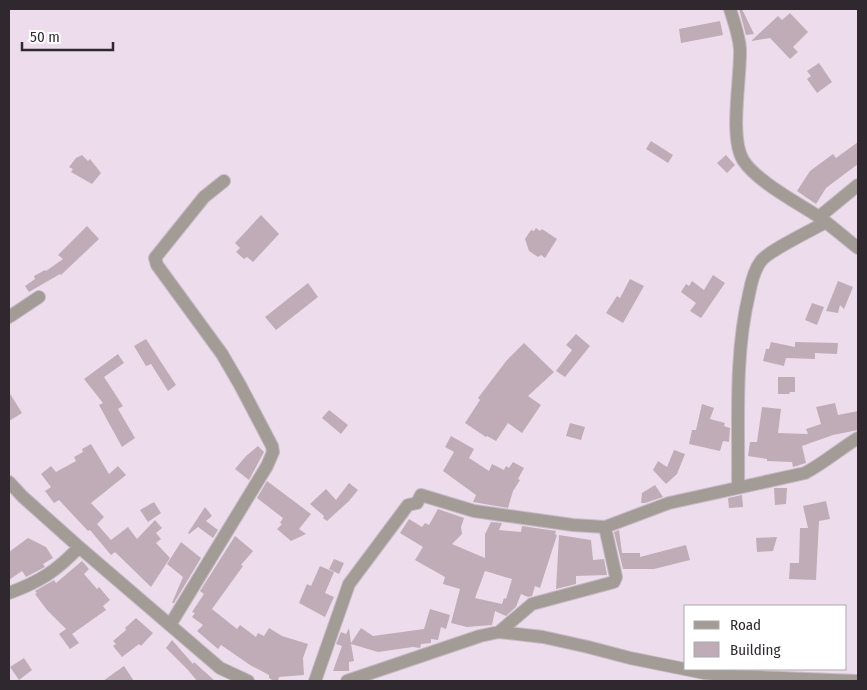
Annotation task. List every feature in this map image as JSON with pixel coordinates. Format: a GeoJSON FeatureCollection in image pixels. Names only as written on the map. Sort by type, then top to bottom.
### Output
{"type":"FeatureCollection","features":[{"type":"Feature","properties":{"kind":"street"},"geometry":{"type":"LineString","coordinates":[[730,9],[740,49],[736,137],[742,159],[767,182],[822,219],[858,248]]}},
{"type":"Feature","properties":{"kind":"street"},"geometry":{"type":"LineString","coordinates":[[170,625],[267,466],[273,452],[272,446],[222,354],[155,261],[155,256],[204,197],[224,181]]}},
{"type":"Feature","properties":{"kind":"street"},"geometry":{"type":"LineString","coordinates":[[738,488],[739,365],[745,309],[751,283],[758,266],[766,256],[822,219],[858,185]]}},
{"type":"Feature","properties":{"kind":"street"},"geometry":{"type":"LineString","coordinates":[[9,317],[39,297]]}},
{"type":"Feature","properties":{"kind":"street"},"geometry":{"type":"LineString","coordinates":[[315,681],[350,584],[408,505],[417,503],[421,495],[474,511],[573,525],[605,527],[663,505],[805,473],[816,468],[858,438]]}},
{"type":"Feature","properties":{"kind":"street"},"geometry":{"type":"LineString","coordinates":[[9,482],[79,547],[220,668],[248,681]]}},
{"type":"Feature","properties":{"kind":"street"},"geometry":{"type":"LineString","coordinates":[[499,632],[532,604],[614,582],[616,577],[605,527]]}},
{"type":"Feature","properties":{"kind":"street"},"geometry":{"type":"LineString","coordinates":[[9,593],[36,582],[63,565],[79,547]]}},
{"type":"Feature","properties":{"kind":"street"},"geometry":{"type":"LineString","coordinates":[[347,681],[480,636],[499,632],[543,637],[684,669]]}},
{"type":"Feature","properties":{"kind":"street"},"geometry":{"type":"LineString","coordinates":[[689,670],[733,676],[858,681]]}},
{"type":"Feature","properties":{"kind":"building"},"geometry":{"type":"Polygon","coordinates":[[[739,9],[742,9],[754,34],[746,35],[739,9]]]}},
{"type":"Feature","properties":{"kind":"building"},"geometry":{"type":"Polygon","coordinates":[[[790,13],[808,32],[793,47],[798,52],[790,59],[770,38],[751,41],[778,16],[782,20],[790,13]]]}},
{"type":"Feature","properties":{"kind":"building"},"geometry":{"type":"Polygon","coordinates":[[[720,21],[723,35],[681,43],[679,29],[720,21]]]}},
{"type":"Feature","properties":{"kind":"building"},"geometry":{"type":"Polygon","coordinates":[[[819,63],[832,82],[817,93],[807,79],[811,76],[807,71],[819,63]]]}},
{"type":"Feature","properties":{"kind":"building"},"geometry":{"type":"Polygon","coordinates":[[[651,141],[673,155],[668,163],[646,149],[651,141]]]}},
{"type":"Feature","properties":{"kind":"building"},"geometry":{"type":"Polygon","coordinates":[[[858,142],[858,164],[826,188],[816,204],[797,191],[810,171],[833,154],[836,158],[858,142]]]}},
{"type":"Feature","properties":{"kind":"building"},"geometry":{"type":"Polygon","coordinates":[[[82,155],[88,161],[90,159],[101,173],[92,184],[71,172],[73,169],[69,167],[76,158],[82,155]]]}},
{"type":"Feature","properties":{"kind":"building"},"geometry":{"type":"Polygon","coordinates":[[[726,155],[735,165],[727,173],[717,163],[726,155]]]}},
{"type":"Feature","properties":{"kind":"building"},"geometry":{"type":"Polygon","coordinates":[[[261,215],[279,234],[253,262],[247,257],[244,259],[236,252],[240,248],[235,243],[261,215]]]}},
{"type":"Feature","properties":{"kind":"building"},"geometry":{"type":"Polygon","coordinates":[[[87,226],[99,239],[61,275],[29,292],[25,286],[35,279],[34,276],[46,271],[63,259],[58,255],[87,226]]]}},
{"type":"Feature","properties":{"kind":"building"},"geometry":{"type":"Polygon","coordinates":[[[536,228],[540,231],[542,229],[557,239],[545,258],[541,255],[538,257],[529,251],[525,239],[531,230],[534,231],[536,228]]]}},
{"type":"Feature","properties":{"kind":"building"},"geometry":{"type":"Polygon","coordinates":[[[713,275],[725,283],[701,318],[690,311],[696,303],[681,292],[686,284],[689,286],[692,281],[704,290],[713,275]]]}},
{"type":"Feature","properties":{"kind":"building"},"geometry":{"type":"Polygon","coordinates":[[[630,279],[644,286],[623,323],[606,313],[617,296],[620,298],[630,279]]]}},
{"type":"Feature","properties":{"kind":"building"},"geometry":{"type":"Polygon","coordinates":[[[838,281],[853,287],[844,309],[840,305],[838,313],[826,311],[838,281]]]}},
{"type":"Feature","properties":{"kind":"building"},"geometry":{"type":"Polygon","coordinates":[[[308,283],[318,297],[276,330],[265,317],[308,283]]]}},
{"type":"Feature","properties":{"kind":"building"},"geometry":{"type":"Polygon","coordinates":[[[812,303],[824,307],[817,325],[805,320],[812,303]]]}},
{"type":"Feature","properties":{"kind":"building"},"geometry":{"type":"Polygon","coordinates":[[[576,334],[590,346],[565,377],[556,371],[572,350],[566,345],[576,334]]]}},
{"type":"Feature","properties":{"kind":"building"},"geometry":{"type":"Polygon","coordinates":[[[146,339],[176,385],[168,391],[151,364],[146,366],[134,346],[146,339]]]}},
{"type":"Feature","properties":{"kind":"building"},"geometry":{"type":"Polygon","coordinates":[[[771,342],[795,347],[795,342],[838,343],[837,354],[815,353],[815,359],[786,358],[784,366],[763,361],[766,349],[769,349],[771,342]]]}},
{"type":"Feature","properties":{"kind":"building"},"geometry":{"type":"Polygon","coordinates":[[[524,343],[554,372],[528,396],[541,405],[522,433],[508,423],[496,441],[486,437],[465,423],[480,400],[478,398],[507,360],[524,343]]]}},
{"type":"Feature","properties":{"kind":"building"},"geometry":{"type":"Polygon","coordinates":[[[118,354],[124,363],[104,377],[123,406],[118,409],[135,438],[122,447],[99,405],[103,403],[84,379],[118,354]]]}},
{"type":"Feature","properties":{"kind":"building"},"geometry":{"type":"Polygon","coordinates":[[[778,377],[795,377],[795,392],[778,394],[778,377]]]}},
{"type":"Feature","properties":{"kind":"building"},"geometry":{"type":"Polygon","coordinates":[[[9,392],[22,413],[9,421],[9,392]]]}},
{"type":"Feature","properties":{"kind":"building"},"geometry":{"type":"Polygon","coordinates":[[[835,403],[838,415],[858,411],[858,430],[833,435],[802,446],[806,463],[793,467],[792,462],[767,461],[767,459],[748,456],[750,442],[757,442],[762,407],[781,409],[778,433],[808,434],[806,429],[821,424],[816,407],[835,403]]]}},
{"type":"Feature","properties":{"kind":"building"},"geometry":{"type":"Polygon","coordinates":[[[702,404],[714,408],[710,419],[725,423],[724,426],[730,428],[729,442],[723,441],[720,451],[689,444],[692,430],[696,430],[702,404]]]}},
{"type":"Feature","properties":{"kind":"building"},"geometry":{"type":"Polygon","coordinates":[[[329,410],[348,425],[341,434],[322,418],[329,410]]]}},
{"type":"Feature","properties":{"kind":"building"},"geometry":{"type":"Polygon","coordinates":[[[570,423],[585,427],[581,440],[566,436],[570,423]]]}},
{"type":"Feature","properties":{"kind":"building"},"geometry":{"type":"Polygon","coordinates":[[[451,436],[474,449],[469,458],[489,471],[492,464],[504,470],[506,466],[509,468],[513,462],[524,468],[518,479],[520,480],[513,491],[508,508],[473,502],[476,495],[443,471],[454,452],[445,447],[451,436]]]}},
{"type":"Feature","properties":{"kind":"building"},"geometry":{"type":"Polygon","coordinates":[[[91,444],[109,474],[118,466],[126,475],[91,503],[104,517],[97,524],[111,540],[128,527],[137,539],[155,520],[162,528],[156,533],[161,539],[156,543],[170,558],[151,587],[115,552],[111,555],[90,530],[88,531],[59,500],[54,503],[45,491],[51,487],[41,474],[51,466],[56,472],[76,461],[74,457],[91,444]]]}},
{"type":"Feature","properties":{"kind":"building"},"geometry":{"type":"Polygon","coordinates":[[[258,446],[264,452],[249,480],[235,469],[258,446]]]}},
{"type":"Feature","properties":{"kind":"building"},"geometry":{"type":"Polygon","coordinates":[[[674,450],[685,454],[677,474],[666,484],[653,470],[658,461],[667,467],[674,450]]]}},
{"type":"Feature","properties":{"kind":"building"},"geometry":{"type":"Polygon","coordinates":[[[267,481],[311,514],[299,529],[306,534],[291,541],[277,529],[282,524],[280,523],[283,518],[257,498],[267,481]]]}},
{"type":"Feature","properties":{"kind":"building"},"geometry":{"type":"Polygon","coordinates":[[[349,483],[358,490],[327,521],[310,504],[326,489],[336,500],[349,483]]]}},
{"type":"Feature","properties":{"kind":"building"},"geometry":{"type":"Polygon","coordinates":[[[655,485],[663,497],[641,503],[642,493],[655,485]]]}},
{"type":"Feature","properties":{"kind":"building"},"geometry":{"type":"Polygon","coordinates":[[[774,488],[787,488],[786,504],[775,505],[774,488]]]}},
{"type":"Feature","properties":{"kind":"building"},"geometry":{"type":"Polygon","coordinates":[[[742,495],[743,507],[729,508],[728,498],[742,495]]]}},
{"type":"Feature","properties":{"kind":"building"},"geometry":{"type":"Polygon","coordinates":[[[826,501],[830,519],[819,521],[816,580],[789,579],[790,563],[799,563],[800,528],[808,528],[803,506],[826,501]]]}},
{"type":"Feature","properties":{"kind":"building"},"geometry":{"type":"Polygon","coordinates":[[[154,502],[161,513],[148,522],[140,510],[154,502]]]}},
{"type":"Feature","properties":{"kind":"building"},"geometry":{"type":"Polygon","coordinates":[[[205,507],[212,516],[206,521],[218,530],[213,538],[198,527],[188,533],[205,507]]]}},
{"type":"Feature","properties":{"kind":"building"},"geometry":{"type":"Polygon","coordinates":[[[438,509],[464,518],[461,527],[462,534],[452,544],[485,558],[485,534],[491,522],[502,523],[499,530],[521,532],[522,526],[556,531],[555,534],[557,535],[540,588],[535,586],[532,596],[528,597],[521,594],[516,607],[506,616],[495,611],[492,625],[467,627],[451,623],[460,589],[443,584],[445,577],[415,560],[423,547],[400,533],[409,519],[422,527],[425,523],[429,525],[438,509]],[[485,571],[475,598],[502,604],[504,598],[506,599],[512,579],[485,571]]]}},
{"type":"Feature","properties":{"kind":"building"},"geometry":{"type":"Polygon","coordinates":[[[619,530],[622,553],[640,553],[640,557],[686,545],[690,560],[654,569],[623,569],[614,532],[619,530]]]}},
{"type":"Feature","properties":{"kind":"building"},"geometry":{"type":"Polygon","coordinates":[[[559,535],[591,540],[593,560],[604,559],[607,575],[576,576],[576,584],[556,589],[559,535]]]}},
{"type":"Feature","properties":{"kind":"building"},"geometry":{"type":"Polygon","coordinates":[[[235,536],[253,551],[241,565],[243,566],[212,609],[237,629],[240,625],[256,637],[258,633],[264,636],[269,628],[282,636],[308,644],[303,658],[304,675],[279,677],[278,681],[274,681],[269,678],[269,675],[250,665],[221,645],[218,649],[197,631],[203,625],[192,617],[195,613],[192,612],[204,594],[200,591],[235,536]]]}},
{"type":"Feature","properties":{"kind":"building"},"geometry":{"type":"Polygon","coordinates":[[[777,537],[773,551],[757,552],[756,538],[777,537]]]}},
{"type":"Feature","properties":{"kind":"building"},"geometry":{"type":"Polygon","coordinates":[[[28,538],[46,547],[53,558],[43,564],[45,567],[26,577],[22,571],[9,580],[9,552],[28,538]]]}},
{"type":"Feature","properties":{"kind":"building"},"geometry":{"type":"Polygon","coordinates":[[[181,542],[201,558],[174,603],[172,603],[183,577],[167,564],[181,542]]]}},
{"type":"Feature","properties":{"kind":"building"},"geometry":{"type":"Polygon","coordinates":[[[334,559],[344,563],[339,574],[329,569],[334,559]]]}},
{"type":"Feature","properties":{"kind":"building"},"geometry":{"type":"Polygon","coordinates":[[[82,561],[89,569],[84,574],[110,600],[103,606],[106,610],[72,634],[79,643],[70,649],[59,634],[66,629],[47,610],[35,594],[37,593],[35,591],[54,580],[56,583],[82,561]]]}},
{"type":"Feature","properties":{"kind":"building"},"geometry":{"type":"Polygon","coordinates":[[[320,566],[334,572],[325,593],[334,597],[325,617],[299,603],[307,584],[311,586],[320,566]]]}},
{"type":"Feature","properties":{"kind":"building"},"geometry":{"type":"Polygon","coordinates":[[[430,609],[450,615],[446,629],[441,627],[438,640],[431,639],[431,643],[421,644],[420,648],[413,647],[378,652],[351,644],[354,661],[349,662],[349,671],[333,671],[342,646],[336,644],[341,632],[346,634],[349,628],[351,643],[361,628],[373,636],[424,629],[430,609]]]}},
{"type":"Feature","properties":{"kind":"building"},"geometry":{"type":"Polygon","coordinates":[[[136,618],[153,633],[141,646],[139,644],[122,657],[113,646],[116,644],[113,641],[136,618]]]}},
{"type":"Feature","properties":{"kind":"building"},"geometry":{"type":"Polygon","coordinates":[[[172,640],[193,664],[194,662],[215,681],[197,681],[166,648],[172,640]]]}},
{"type":"Feature","properties":{"kind":"building"},"geometry":{"type":"Polygon","coordinates":[[[24,658],[32,670],[19,680],[10,667],[24,658]]]}},
{"type":"Feature","properties":{"kind":"building"},"geometry":{"type":"Polygon","coordinates":[[[124,666],[134,681],[103,681],[124,666]]]}}]}
